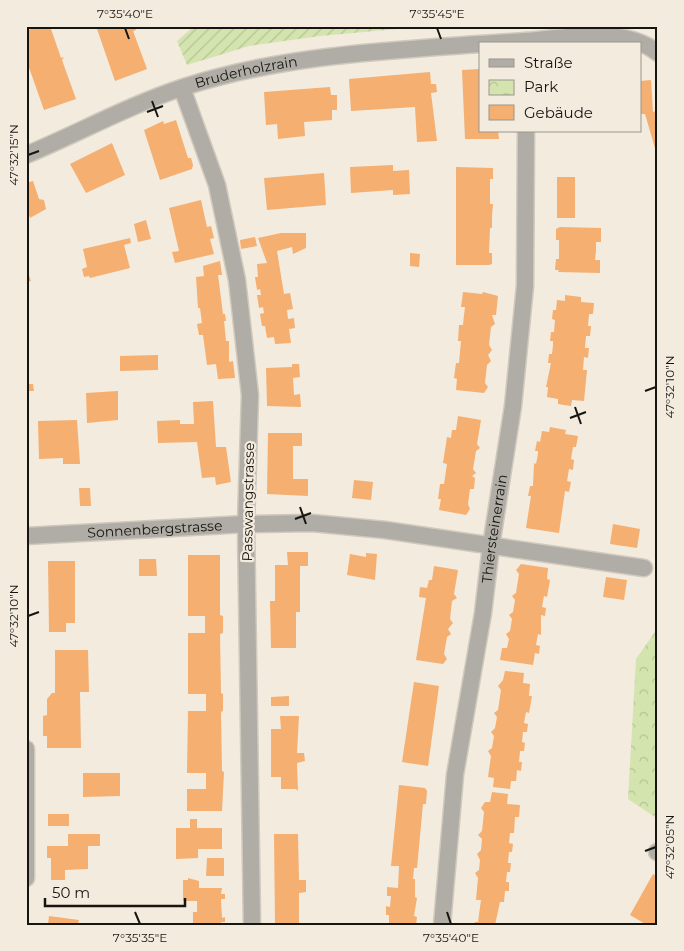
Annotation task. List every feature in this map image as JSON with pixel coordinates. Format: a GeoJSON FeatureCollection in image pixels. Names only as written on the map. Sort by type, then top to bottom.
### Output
{"type":"FeatureCollection","features":[{"type":"Feature","properties":{"kind":"street"},"geometry":{"type":"LineString","coordinates":[[526,42],[616,36],[641,42]]}},
{"type":"Feature","properties":{"kind":"street"},"geometry":{"type":"LineString","coordinates":[[642,43],[658,53]]}},
{"type":"Feature","properties":{"kind":"street","name":"Bruderholzrain"},"geometry":{"type":"LineString","coordinates":[[26,155],[128,109],[182,88],[252,69],[352,52],[479,44]]}},
{"type":"Feature","properties":{"kind":"street","name":"Passwangstrasse"},"geometry":{"type":"LineString","coordinates":[[182,88],[217,185],[237,280],[250,395],[246,524],[252,925]]}},
{"type":"Feature","properties":{"kind":"street","name":"Thiersteinerrain"},"geometry":{"type":"LineString","coordinates":[[442,925],[455,775],[483,613],[490,546],[512,406],[524,286],[526,132]]}},
{"type":"Feature","properties":{"kind":"street","name":"Sonnenbergstrasse"},"geometry":{"type":"LineString","coordinates":[[26,536],[246,524],[312,523],[385,530],[644,568]]}},
{"type":"Feature","properties":{"kind":"street"},"geometry":{"type":"LineString","coordinates":[[26,749],[26,878]]}},
{"type":"Feature","properties":{"kind":"green space"},"geometry":{"type":"Polygon","coordinates":[[[194,26],[430,26],[320,36],[249,46],[187,65],[177,41],[194,26]]]}},
{"type":"Feature","properties":{"kind":"green space"},"geometry":{"type":"Polygon","coordinates":[[[657,629],[658,819],[628,799],[636,659],[657,629]]]}},
{"type":"Feature","properties":{"kind":"building"},"geometry":{"type":"Polygon","coordinates":[[[39,26],[50,26],[61,58],[64,57],[62,60],[76,99],[44,110],[26,59],[26,31],[39,26]]]}},
{"type":"Feature","properties":{"kind":"building"},"geometry":{"type":"Polygon","coordinates":[[[96,26],[135,27],[136,30],[133,31],[147,69],[115,81],[96,26]]]}},
{"type":"Feature","properties":{"kind":"building"},"geometry":{"type":"Polygon","coordinates":[[[479,69],[479,132],[498,132],[499,139],[465,139],[462,70],[479,69]]]}},
{"type":"Feature","properties":{"kind":"building"},"geometry":{"type":"Polygon","coordinates":[[[430,72],[431,84],[436,84],[437,92],[431,93],[437,141],[417,142],[415,107],[351,111],[349,79],[430,72]]]}},
{"type":"Feature","properties":{"kind":"building"},"geometry":{"type":"Polygon","coordinates":[[[651,80],[653,112],[658,110],[657,155],[645,114],[642,114],[642,81],[651,80]]]}},
{"type":"Feature","properties":{"kind":"building"},"geometry":{"type":"Polygon","coordinates":[[[330,87],[331,95],[337,95],[337,110],[332,110],[332,120],[304,122],[305,136],[278,139],[277,124],[266,125],[264,92],[330,87]]]}},
{"type":"Feature","properties":{"kind":"building"},"geometry":{"type":"Polygon","coordinates":[[[176,120],[188,158],[191,158],[192,169],[160,180],[144,130],[163,121],[164,124],[176,120]]]}},
{"type":"Feature","properties":{"kind":"building"},"geometry":{"type":"Polygon","coordinates":[[[112,143],[125,175],[86,193],[70,164],[112,143]]]}},
{"type":"Feature","properties":{"kind":"building"},"geometry":{"type":"Polygon","coordinates":[[[393,165],[393,171],[409,170],[410,194],[393,195],[393,190],[351,193],[350,167],[393,165]]]}},
{"type":"Feature","properties":{"kind":"building"},"geometry":{"type":"Polygon","coordinates":[[[456,167],[493,168],[493,179],[490,179],[490,204],[493,204],[489,253],[492,253],[492,264],[456,265],[456,167]]]}},
{"type":"Feature","properties":{"kind":"building"},"geometry":{"type":"Polygon","coordinates":[[[324,173],[326,205],[267,210],[264,178],[324,173]]]}},
{"type":"Feature","properties":{"kind":"building"},"geometry":{"type":"Polygon","coordinates":[[[557,177],[575,177],[575,218],[557,218],[557,177]]]}},
{"type":"Feature","properties":{"kind":"building"},"geometry":{"type":"Polygon","coordinates":[[[33,181],[39,199],[44,200],[46,209],[30,218],[28,211],[26,212],[26,183],[33,181]]]}},
{"type":"Feature","properties":{"kind":"building"},"geometry":{"type":"Polygon","coordinates":[[[201,200],[207,227],[211,226],[214,238],[210,239],[214,254],[175,263],[172,252],[179,251],[169,208],[201,200]]]}},
{"type":"Feature","properties":{"kind":"building"},"geometry":{"type":"Polygon","coordinates":[[[146,220],[151,239],[138,242],[134,224],[146,220]]]}},
{"type":"Feature","properties":{"kind":"building"},"geometry":{"type":"Polygon","coordinates":[[[560,227],[601,228],[601,242],[596,242],[595,260],[600,260],[600,273],[558,272],[559,270],[555,270],[556,259],[559,259],[559,240],[556,240],[556,229],[560,227]]]}},
{"type":"Feature","properties":{"kind":"building"},"geometry":{"type":"Polygon","coordinates":[[[281,233],[306,233],[306,248],[293,254],[292,247],[277,251],[284,294],[290,293],[293,309],[287,310],[288,319],[294,318],[295,328],[289,329],[291,343],[275,344],[274,337],[267,338],[265,326],[262,326],[260,314],[264,313],[263,307],[259,308],[257,295],[261,295],[260,289],[257,290],[255,277],[258,277],[257,264],[267,263],[258,238],[281,233]]]}},
{"type":"Feature","properties":{"kind":"building"},"geometry":{"type":"Polygon","coordinates":[[[255,237],[257,246],[241,249],[240,240],[255,237]]]}},
{"type":"Feature","properties":{"kind":"building"},"geometry":{"type":"Polygon","coordinates":[[[130,238],[131,243],[124,245],[130,268],[90,278],[89,276],[84,277],[82,269],[87,267],[83,249],[130,238]]]}},
{"type":"Feature","properties":{"kind":"building"},"geometry":{"type":"Polygon","coordinates":[[[410,253],[420,254],[419,267],[410,266],[410,253]]]}},
{"type":"Feature","properties":{"kind":"building"},"geometry":{"type":"Polygon","coordinates":[[[220,261],[222,275],[218,275],[223,314],[225,314],[226,321],[224,321],[226,341],[229,341],[229,362],[233,361],[235,378],[218,379],[216,364],[207,365],[203,335],[199,335],[197,324],[202,323],[200,308],[198,308],[196,277],[204,276],[203,266],[220,261]]]}},
{"type":"Feature","properties":{"kind":"building"},"geometry":{"type":"Polygon","coordinates":[[[26,266],[31,281],[26,282],[26,266]]]}},
{"type":"Feature","properties":{"kind":"building"},"geometry":{"type":"Polygon","coordinates":[[[463,292],[482,294],[483,292],[498,296],[496,315],[492,315],[495,324],[491,327],[489,345],[492,350],[488,355],[491,361],[487,365],[485,383],[488,387],[484,393],[456,390],[457,379],[454,378],[456,363],[459,363],[461,341],[458,341],[459,325],[463,325],[465,307],[461,307],[463,292]]]}},
{"type":"Feature","properties":{"kind":"building"},"geometry":{"type":"Polygon","coordinates":[[[565,295],[581,297],[581,302],[594,303],[593,314],[589,314],[588,326],[591,326],[590,336],[586,336],[585,348],[589,348],[588,358],[584,357],[583,370],[587,370],[584,401],[572,400],[571,406],[558,404],[558,399],[547,397],[548,387],[546,387],[551,363],[548,363],[549,354],[552,354],[553,345],[553,341],[550,341],[551,332],[554,332],[555,320],[552,319],[553,310],[556,310],[557,300],[565,301],[565,295]]]}},
{"type":"Feature","properties":{"kind":"building"},"geometry":{"type":"Polygon","coordinates":[[[158,355],[158,370],[120,371],[120,356],[158,355]]]}},
{"type":"Feature","properties":{"kind":"building"},"geometry":{"type":"Polygon","coordinates":[[[292,364],[299,364],[300,377],[293,378],[294,395],[300,394],[301,407],[267,406],[266,368],[292,367],[292,364]]]}},
{"type":"Feature","properties":{"kind":"building"},"geometry":{"type":"Polygon","coordinates":[[[26,384],[33,384],[34,391],[26,391],[26,384]]]}},
{"type":"Feature","properties":{"kind":"building"},"geometry":{"type":"Polygon","coordinates":[[[118,391],[118,420],[87,423],[86,393],[118,391]]]}},
{"type":"Feature","properties":{"kind":"building"},"geometry":{"type":"Polygon","coordinates":[[[213,401],[216,447],[226,447],[231,482],[216,485],[215,477],[202,478],[197,442],[158,443],[157,421],[180,420],[180,424],[194,424],[193,402],[213,401]]]}},
{"type":"Feature","properties":{"kind":"building"},"geometry":{"type":"Polygon","coordinates":[[[458,416],[481,420],[477,444],[480,448],[476,451],[473,469],[476,473],[472,476],[475,478],[474,489],[470,489],[468,504],[470,509],[466,515],[439,510],[441,499],[438,499],[440,484],[444,484],[447,464],[443,463],[447,437],[451,438],[452,430],[456,430],[458,416]]]}},
{"type":"Feature","properties":{"kind":"building"},"geometry":{"type":"Polygon","coordinates":[[[77,420],[80,464],[63,464],[63,458],[39,459],[38,421],[77,420]]]}},
{"type":"Feature","properties":{"kind":"building"},"geometry":{"type":"Polygon","coordinates":[[[550,427],[566,430],[565,434],[578,436],[576,447],[573,447],[571,459],[574,460],[573,470],[569,469],[567,481],[571,482],[569,492],[565,491],[559,533],[526,528],[531,496],[528,496],[530,486],[533,486],[534,463],[536,464],[538,454],[538,451],[535,451],[537,441],[540,442],[542,431],[549,432],[550,427]]]}},
{"type":"Feature","properties":{"kind":"building"},"geometry":{"type":"Polygon","coordinates":[[[268,433],[302,433],[302,446],[293,446],[293,479],[308,479],[308,496],[267,494],[268,433]]]}},
{"type":"Feature","properties":{"kind":"building"},"geometry":{"type":"Polygon","coordinates":[[[354,480],[373,482],[371,500],[352,498],[354,480]]]}},
{"type":"Feature","properties":{"kind":"building"},"geometry":{"type":"Polygon","coordinates":[[[79,488],[90,488],[91,506],[80,506],[79,488]]]}},
{"type":"Feature","properties":{"kind":"building"},"geometry":{"type":"Polygon","coordinates":[[[613,524],[640,529],[637,548],[610,544],[613,524]]]}},
{"type":"Feature","properties":{"kind":"building"},"geometry":{"type":"Polygon","coordinates":[[[287,552],[308,552],[308,566],[300,566],[300,612],[296,612],[296,648],[271,648],[270,601],[275,601],[275,565],[288,565],[287,552]]]}},
{"type":"Feature","properties":{"kind":"building"},"geometry":{"type":"Polygon","coordinates":[[[366,553],[377,554],[375,580],[347,575],[350,554],[366,557],[366,553]]]}},
{"type":"Feature","properties":{"kind":"building"},"geometry":{"type":"Polygon","coordinates":[[[188,555],[220,555],[220,615],[223,616],[223,633],[220,634],[221,693],[223,694],[223,711],[221,712],[222,771],[224,772],[222,811],[187,811],[187,789],[206,789],[206,773],[187,773],[188,711],[206,711],[206,694],[188,694],[188,633],[205,633],[205,616],[188,616],[188,555]]]}},
{"type":"Feature","properties":{"kind":"building"},"geometry":{"type":"Polygon","coordinates":[[[139,559],[156,559],[157,576],[139,576],[139,559]]]}},
{"type":"Feature","properties":{"kind":"building"},"geometry":{"type":"Polygon","coordinates":[[[48,561],[75,561],[75,623],[66,623],[66,632],[49,632],[48,561]]]}},
{"type":"Feature","properties":{"kind":"building"},"geometry":{"type":"Polygon","coordinates":[[[521,564],[548,568],[547,579],[550,580],[547,597],[544,596],[542,607],[546,608],[545,616],[541,615],[541,635],[538,634],[536,645],[540,646],[539,654],[535,653],[533,665],[500,660],[502,648],[507,648],[509,639],[506,634],[510,631],[512,619],[509,615],[513,612],[515,600],[512,596],[516,593],[519,574],[516,570],[521,564]]]}},
{"type":"Feature","properties":{"kind":"building"},"geometry":{"type":"Polygon","coordinates":[[[434,566],[458,570],[454,594],[457,598],[452,601],[450,619],[453,623],[448,629],[451,634],[447,637],[444,654],[447,659],[443,664],[416,660],[426,598],[419,597],[420,587],[427,588],[429,580],[432,580],[434,566]]]}},
{"type":"Feature","properties":{"kind":"building"},"geometry":{"type":"Polygon","coordinates":[[[606,577],[627,580],[624,600],[603,597],[606,577]]]}},
{"type":"Feature","properties":{"kind":"building"},"geometry":{"type":"Polygon","coordinates":[[[55,650],[88,650],[89,692],[80,692],[81,748],[47,748],[47,736],[43,736],[43,716],[47,715],[47,699],[52,693],[55,693],[55,650]]]}},
{"type":"Feature","properties":{"kind":"building"},"geometry":{"type":"Polygon","coordinates":[[[505,671],[524,673],[523,683],[530,684],[529,696],[532,696],[529,713],[526,712],[524,723],[528,724],[527,732],[523,732],[522,742],[525,743],[524,751],[520,751],[519,762],[522,762],[521,771],[517,770],[516,781],[511,781],[510,789],[493,787],[494,778],[488,777],[491,756],[488,751],[492,748],[494,736],[491,732],[495,728],[497,717],[494,713],[498,710],[501,690],[498,686],[503,680],[505,671]]]}},
{"type":"Feature","properties":{"kind":"building"},"geometry":{"type":"Polygon","coordinates":[[[414,682],[439,686],[428,766],[402,762],[414,682]]]}},
{"type":"Feature","properties":{"kind":"building"},"geometry":{"type":"Polygon","coordinates":[[[289,696],[289,706],[271,706],[271,697],[289,696]]]}},
{"type":"Feature","properties":{"kind":"building"},"geometry":{"type":"Polygon","coordinates":[[[280,716],[299,716],[297,753],[304,753],[305,761],[297,763],[298,791],[296,789],[281,789],[281,777],[271,777],[271,729],[281,729],[280,716]]]}},
{"type":"Feature","properties":{"kind":"building"},"geometry":{"type":"Polygon","coordinates":[[[83,773],[120,773],[120,796],[83,797],[83,773]]]}},
{"type":"Feature","properties":{"kind":"building"},"geometry":{"type":"Polygon","coordinates":[[[399,785],[425,788],[427,791],[426,804],[423,804],[417,868],[414,868],[413,879],[415,879],[415,897],[417,898],[414,916],[417,917],[416,925],[389,925],[389,915],[386,915],[386,906],[390,907],[391,896],[387,896],[387,887],[398,888],[399,866],[391,866],[399,785]]]}},
{"type":"Feature","properties":{"kind":"building"},"geometry":{"type":"Polygon","coordinates":[[[492,792],[508,794],[507,804],[520,805],[519,817],[515,817],[514,833],[510,833],[509,843],[513,844],[512,852],[509,852],[508,863],[511,863],[510,872],[507,872],[506,882],[509,882],[509,891],[505,891],[504,902],[500,902],[495,925],[474,925],[475,922],[478,922],[481,900],[476,900],[478,878],[475,873],[479,870],[480,860],[477,854],[481,850],[482,839],[478,835],[482,831],[484,812],[481,808],[485,802],[490,802],[492,792]]]}},
{"type":"Feature","properties":{"kind":"building"},"geometry":{"type":"Polygon","coordinates":[[[48,814],[69,814],[69,826],[48,826],[48,814]]]}},
{"type":"Feature","properties":{"kind":"building"},"geometry":{"type":"Polygon","coordinates":[[[190,819],[197,819],[197,828],[222,828],[222,849],[198,849],[198,858],[176,859],[176,828],[190,828],[190,819]]]}},
{"type":"Feature","properties":{"kind":"building"},"geometry":{"type":"Polygon","coordinates":[[[68,834],[100,834],[100,846],[88,846],[88,869],[65,870],[65,880],[51,880],[51,858],[47,858],[47,846],[68,846],[68,834]]]}},
{"type":"Feature","properties":{"kind":"building"},"geometry":{"type":"Polygon","coordinates":[[[274,834],[298,834],[299,880],[306,880],[306,892],[299,893],[299,925],[275,925],[274,834]]]}},
{"type":"Feature","properties":{"kind":"building"},"geometry":{"type":"Polygon","coordinates":[[[207,858],[224,858],[224,876],[206,876],[207,858]]]}},
{"type":"Feature","properties":{"kind":"building"},"geometry":{"type":"Polygon","coordinates":[[[653,874],[658,877],[658,925],[647,925],[630,915],[653,874]]]}},
{"type":"Feature","properties":{"kind":"building"},"geometry":{"type":"Polygon","coordinates":[[[188,878],[199,881],[199,888],[222,888],[221,894],[225,894],[225,899],[221,899],[222,918],[225,917],[225,922],[221,922],[222,925],[193,925],[193,912],[197,912],[197,901],[183,901],[183,880],[188,880],[188,878]]]}},
{"type":"Feature","properties":{"kind":"building"},"geometry":{"type":"Polygon","coordinates":[[[49,916],[79,920],[78,925],[48,925],[49,916]]]}}]}
